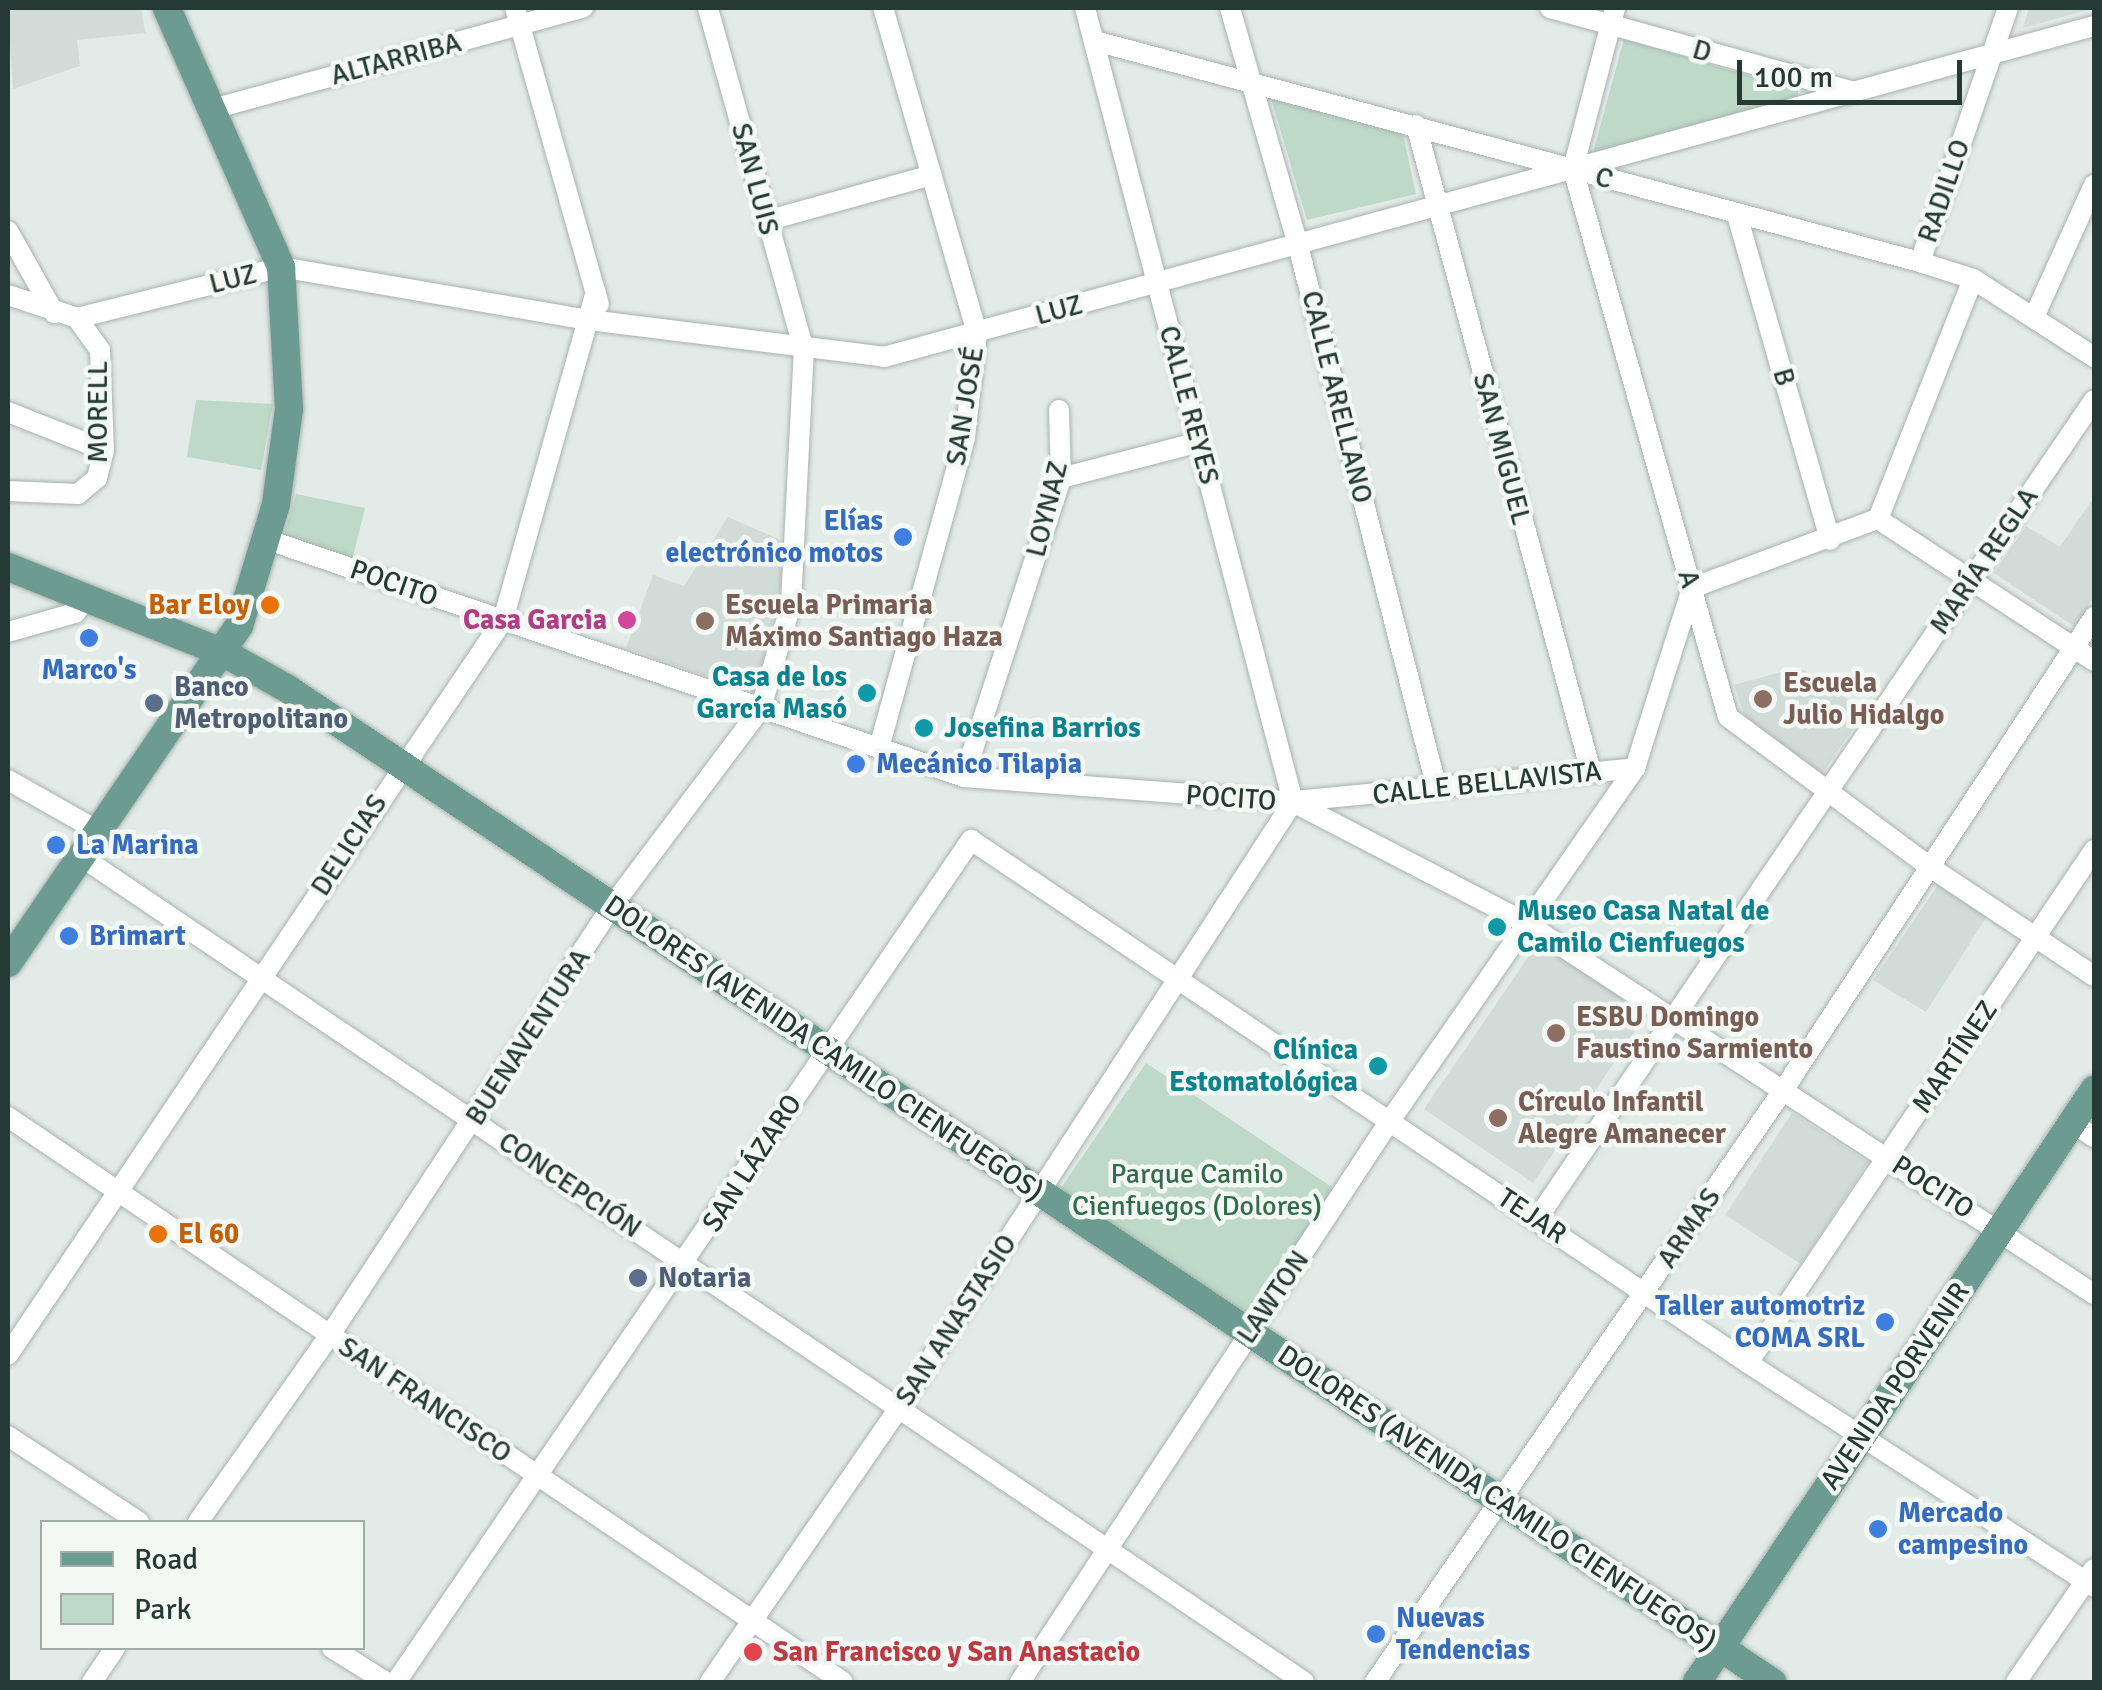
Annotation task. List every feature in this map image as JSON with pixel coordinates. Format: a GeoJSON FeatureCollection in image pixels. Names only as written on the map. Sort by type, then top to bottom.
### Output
{"type":"FeatureCollection","features":[{"type":"Feature","properties":{"kind":"main road"},"geometry":{"type":"LineString","coordinates":[[8,964],[222,652],[252,596],[268,540],[289,409],[280,267],[167,8]]}},
{"type":"Feature","properties":{"kind":"main road","name":"DOLORES (AVENIDA CAMILO CIENFUEGOS)"},"geometry":{"type":"LineString","coordinates":[[8,567],[222,652],[403,762],[826,1050],[1772,1682]]}},
{"type":"Feature","properties":{"kind":"main road","name":"AVENIDA PORVENIR"},"geometry":{"type":"LineString","coordinates":[[1698,1682],[2000,1230],[2084,1130],[2094,1090]]}},
{"type":"Feature","properties":{"kind":"street","name":"ALTARRIBA"},"geometry":{"type":"LineString","coordinates":[[209,110],[518,16],[582,8]]}},
{"type":"Feature","properties":{"kind":"street","name":"SAN LUIS"},"geometry":{"type":"LineString","coordinates":[[708,8],[804,350]]}},
{"type":"Feature","properties":{"kind":"street","name":"SAN JOSÉ"},"geometry":{"type":"LineString","coordinates":[[879,748],[965,437],[977,333],[883,8]]}},
{"type":"Feature","properties":{"kind":"street","name":"CALLE REYES"},"geometry":{"type":"LineString","coordinates":[[1085,8],[1294,802]]}},
{"type":"Feature","properties":{"kind":"street","name":"CALLE ARELLANO"},"geometry":{"type":"LineString","coordinates":[[1230,8],[1298,245],[1436,789]]}},
{"type":"Feature","properties":{"kind":"street","name":"D"},"geometry":{"type":"LineString","coordinates":[[1550,8],[1612,16],[1855,92]]}},
{"type":"Feature","properties":{"kind":"street","name":"RADILLO"},"geometry":{"type":"LineString","coordinates":[[1920,262],[2008,8]]}},
{"type":"Feature","properties":{"kind":"street"},"geometry":{"type":"LineString","coordinates":[[518,16],[596,292],[596,321]]}},
{"type":"Feature","properties":{"kind":"street"},"geometry":{"type":"LineString","coordinates":[[1573,169],[1612,16]]}},
{"type":"Feature","properties":{"kind":"street"},"geometry":{"type":"LineString","coordinates":[[2084,29],[2094,45]]}},
{"type":"Feature","properties":{"kind":"street","name":"LUZ"},"geometry":{"type":"LineString","coordinates":[[8,295],[77,318],[280,267],[596,321],[884,357],[2084,29]]}},
{"type":"Feature","properties":{"kind":"street","name":"C"},"geometry":{"type":"LineString","coordinates":[[1094,41],[1250,86],[1416,126],[1920,262],[1973,280],[2094,357]]}},
{"type":"Feature","properties":{"kind":"street","name":"SAN MIGUEL"},"geometry":{"type":"LineString","coordinates":[[1416,126],[1591,772]]}},
{"type":"Feature","properties":{"kind":"street","name":"A"},"geometry":{"type":"LineString","coordinates":[[1573,169],[1728,717],[1930,867],[2094,976]]}},
{"type":"Feature","properties":{"kind":"street"},"geometry":{"type":"LineString","coordinates":[[766,221],[932,175]]}},
{"type":"Feature","properties":{"kind":"street"},"geometry":{"type":"LineString","coordinates":[[2034,317],[2094,185]]}},
{"type":"Feature","properties":{"kind":"street","name":"B"},"geometry":{"type":"LineString","coordinates":[[1737,214],[1830,540]]}},
{"type":"Feature","properties":{"kind":"street"},"geometry":{"type":"LineString","coordinates":[[8,231],[54,312]]}},
{"type":"Feature","properties":{"kind":"street"},"geometry":{"type":"LineString","coordinates":[[1692,588],[1830,540],[1878,518],[1973,280]]}},
{"type":"Feature","properties":{"kind":"street","name":"MORELL"},"geometry":{"type":"LineString","coordinates":[[8,491],[78,494],[98,478],[104,450],[100,350],[77,318]]}},
{"type":"Feature","properties":{"kind":"street","name":"DELICIAS"},"geometry":{"type":"LineString","coordinates":[[8,1356],[403,762],[503,620],[596,321]]}},
{"type":"Feature","properties":{"kind":"street","name":"BUENAVENTURA"},"geometry":{"type":"LineString","coordinates":[[199,1520],[474,1121],[612,906],[760,708],[792,604],[804,350]]}},
{"type":"Feature","properties":{"kind":"street","name":"MARÍA REGLA"},"geometry":{"type":"LineString","coordinates":[[1537,1218],[2094,400]]}},
{"type":"Feature","properties":{"kind":"street","name":"LOYNAZ"},"geometry":{"type":"LineString","coordinates":[[964,776],[1062,478],[1059,410]]}},
{"type":"Feature","properties":{"kind":"street"},"geometry":{"type":"LineString","coordinates":[[8,412],[104,450]]}},
{"type":"Feature","properties":{"kind":"street"},"geometry":{"type":"LineString","coordinates":[[1062,478],[1200,442]]}},
{"type":"Feature","properties":{"kind":"street"},"geometry":{"type":"LineString","coordinates":[[1878,518],[2094,661]]}},
{"type":"Feature","properties":{"kind":"street","name":"POCITO"},"geometry":{"type":"LineString","coordinates":[[268,540],[964,776],[1294,802],[1526,922],[1673,1014],[2094,1294]]}},
{"type":"Feature","properties":{"kind":"street","name":"CALLE BELLAVISTA"},"geometry":{"type":"LineString","coordinates":[[1294,802],[1635,768],[1692,588]]}},
{"type":"Feature","properties":{"kind":"street"},"geometry":{"type":"LineString","coordinates":[[8,632],[75,613],[88,598]]}},
{"type":"Feature","properties":{"kind":"street","name":"ARMAS"},"geometry":{"type":"LineString","coordinates":[[1375,1682],[1502,1504],[1784,1089],[2094,617]]}},
{"type":"Feature","properties":{"kind":"street","name":"LAWTON"},"geometry":{"type":"LineString","coordinates":[[1020,1682],[1389,1122],[1635,768]]}},
{"type":"Feature","properties":{"kind":"street"},"geometry":{"type":"LineString","coordinates":[[8,780],[100,832]]}},
{"type":"Feature","properties":{"kind":"street","name":"SAN ANASTASIO"},"geometry":{"type":"LineString","coordinates":[[710,1682],[897,1412],[1294,802]]}},
{"type":"Feature","properties":{"kind":"street","name":"TEJAR"},"geometry":{"type":"LineString","coordinates":[[971,840],[1748,1363],[2092,1579]]}},
{"type":"Feature","properties":{"kind":"street","name":"SAN LÁZARO"},"geometry":{"type":"LineString","coordinates":[[396,1682],[686,1263],[971,840]]}},
{"type":"Feature","properties":{"kind":"street","name":"MARTÍNEZ"},"geometry":{"type":"LineString","coordinates":[[1748,1363],[2094,850]]}},
{"type":"Feature","properties":{"kind":"street","name":"CONCEPCIÓN"},"geometry":{"type":"LineString","coordinates":[[83,858],[686,1263],[897,1412],[1304,1682]]}},
{"type":"Feature","properties":{"kind":"street","name":"SAN FRANCISCO"},"geometry":{"type":"LineString","coordinates":[[8,1117],[843,1682]]}},
{"type":"Feature","properties":{"kind":"street"},"geometry":{"type":"LineString","coordinates":[[8,1436],[136,1520]]}},
{"type":"Feature","properties":{"kind":"street"},"geometry":{"type":"LineString","coordinates":[[2016,1682],[2092,1579]]}},
{"type":"Feature","properties":{"kind":"street"},"geometry":{"type":"LineString","coordinates":[[92,1682],[114,1650]]}},
{"type":"Feature","properties":{"kind":"street"},"geometry":{"type":"LineString","coordinates":[[335,1650],[386,1682]]}},
{"type":"Feature","properties":{"kind":"shaded area"},"geometry":{"type":"Polygon","coordinates":[[[8,8],[141,8],[145,33],[77,40],[80,66],[13,89],[8,8]]]}},
{"type":"Feature","properties":{"kind":"shaded area"},"geometry":{"type":"Polygon","coordinates":[[[2029,8],[2094,8],[2023,28],[2029,8]]]}},
{"type":"Feature","properties":{"kind":"shaded area"},"geometry":{"type":"Polygon","coordinates":[[[2094,497],[2094,597],[2075,627],[1994,573],[2026,526],[2060,547],[2094,497]]]}},
{"type":"Feature","properties":{"kind":"shaded area","name":"Escuela Primaria Máximo Santiago Haza"},"geometry":{"type":"Polygon","coordinates":[[[728,517],[783,541],[780,593],[755,693],[626,648],[653,575],[684,586],[728,517]]]}},
{"type":"Feature","properties":{"kind":"shaded area"},"geometry":{"type":"Polygon","coordinates":[[[1799,667],[1865,711],[1822,774],[1745,717],[1734,685],[1799,667]]]}},
{"type":"Feature","properties":{"kind":"shaded area"},"geometry":{"type":"Polygon","coordinates":[[[1938,885],[1987,916],[1926,1012],[1873,980],[1938,885]]]}},
{"type":"Feature","properties":{"kind":"shaded area","name":"ESBU Domingo Faustino Sarmiento"},"geometry":{"type":"Polygon","coordinates":[[[1540,940],[1648,1012],[1533,1183],[1424,1109],[1540,940]]]}},
{"type":"Feature","properties":{"kind":"shaded area"},"geometry":{"type":"Polygon","coordinates":[[[1792,1113],[1868,1162],[1801,1264],[1725,1215],[1792,1113]]]}},
{"type":"Feature","properties":{"kind":"green space"},"geometry":{"type":"Polygon","coordinates":[[[1624,39],[1798,90],[1798,99],[1591,160],[1624,39]]]}},
{"type":"Feature","properties":{"kind":"green space"},"geometry":{"type":"Polygon","coordinates":[[[1270,95],[1403,134],[1416,194],[1307,220],[1270,95]]]}},
{"type":"Feature","properties":{"kind":"green space"},"geometry":{"type":"Polygon","coordinates":[[[196,400],[273,404],[261,470],[187,457],[196,400]]]}},
{"type":"Feature","properties":{"kind":"green space"},"geometry":{"type":"Polygon","coordinates":[[[296,494],[365,508],[352,561],[283,538],[296,494]]]}},
{"type":"Feature","properties":{"kind":"green space","name":"Parque Camilo Cienfuegos (Dolores)"},"geometry":{"type":"Polygon","coordinates":[[[1146,1063],[1335,1189],[1249,1317],[1059,1191],[1146,1063]]]}},
{"type":"Feature","properties":{"kind":"place","name":"Elías electrónico motos"},"geometry":{"type":"Point","coordinates":[903,537]}},
{"type":"Feature","properties":{"kind":"place","name":"Bar Eloy"},"geometry":{"type":"Point","coordinates":[270,605]}},
{"type":"Feature","properties":{"kind":"place","name":"Casa Garcia"},"geometry":{"type":"Point","coordinates":[627,620]}},
{"type":"Feature","properties":{"kind":"place","name":"Escuela Primaria Máximo Santiago Haza"},"geometry":{"type":"Point","coordinates":[705,621]}},
{"type":"Feature","properties":{"kind":"place","name":"Marco's"},"geometry":{"type":"Point","coordinates":[89,638]}},
{"type":"Feature","properties":{"kind":"place","name":"Casa de los García Masó"},"geometry":{"type":"Point","coordinates":[867,693]}},
{"type":"Feature","properties":{"kind":"place","name":"Escuela Julio Hidalgo"},"geometry":{"type":"Point","coordinates":[1763,699]}},
{"type":"Feature","properties":{"kind":"place","name":"Banco Metropolitano"},"geometry":{"type":"Point","coordinates":[154,703]}},
{"type":"Feature","properties":{"kind":"place","name":"Josefina Barrios"},"geometry":{"type":"Point","coordinates":[924,728]}},
{"type":"Feature","properties":{"kind":"place","name":"Mecánico Tilapia"},"geometry":{"type":"Point","coordinates":[856,764]}},
{"type":"Feature","properties":{"kind":"place","name":"La Marina"},"geometry":{"type":"Point","coordinates":[56,845]}},
{"type":"Feature","properties":{"kind":"place","name":"Museo Casa Natal de Camilo Cienfuegos"},"geometry":{"type":"Point","coordinates":[1497,927]}},
{"type":"Feature","properties":{"kind":"place","name":"Brimart"},"geometry":{"type":"Point","coordinates":[69,936]}},
{"type":"Feature","properties":{"kind":"place","name":"ESBU Domingo Faustino Sarmiento"},"geometry":{"type":"Point","coordinates":[1556,1033]}},
{"type":"Feature","properties":{"kind":"place","name":"Clínica Estomatológica"},"geometry":{"type":"Point","coordinates":[1378,1066]}},
{"type":"Feature","properties":{"kind":"place","name":"Círculo Infantil Alegre Amanecer"},"geometry":{"type":"Point","coordinates":[1498,1118]}},
{"type":"Feature","properties":{"kind":"place","name":"El 60"},"geometry":{"type":"Point","coordinates":[158,1234]}},
{"type":"Feature","properties":{"kind":"place","name":"Notaria"},"geometry":{"type":"Point","coordinates":[638,1278]}},
{"type":"Feature","properties":{"kind":"place","name":"Taller automotriz COMA SRL"},"geometry":{"type":"Point","coordinates":[1885,1322]}},
{"type":"Feature","properties":{"kind":"place","name":"Mercado campesino"},"geometry":{"type":"Point","coordinates":[1878,1529]}},
{"type":"Feature","properties":{"kind":"place","name":"Nuevas Tendencias"},"geometry":{"type":"Point","coordinates":[1376,1634]}},
{"type":"Feature","properties":{"kind":"place","name":"San Francisco y San Anastacio"},"geometry":{"type":"Point","coordinates":[753,1652]}}]}
